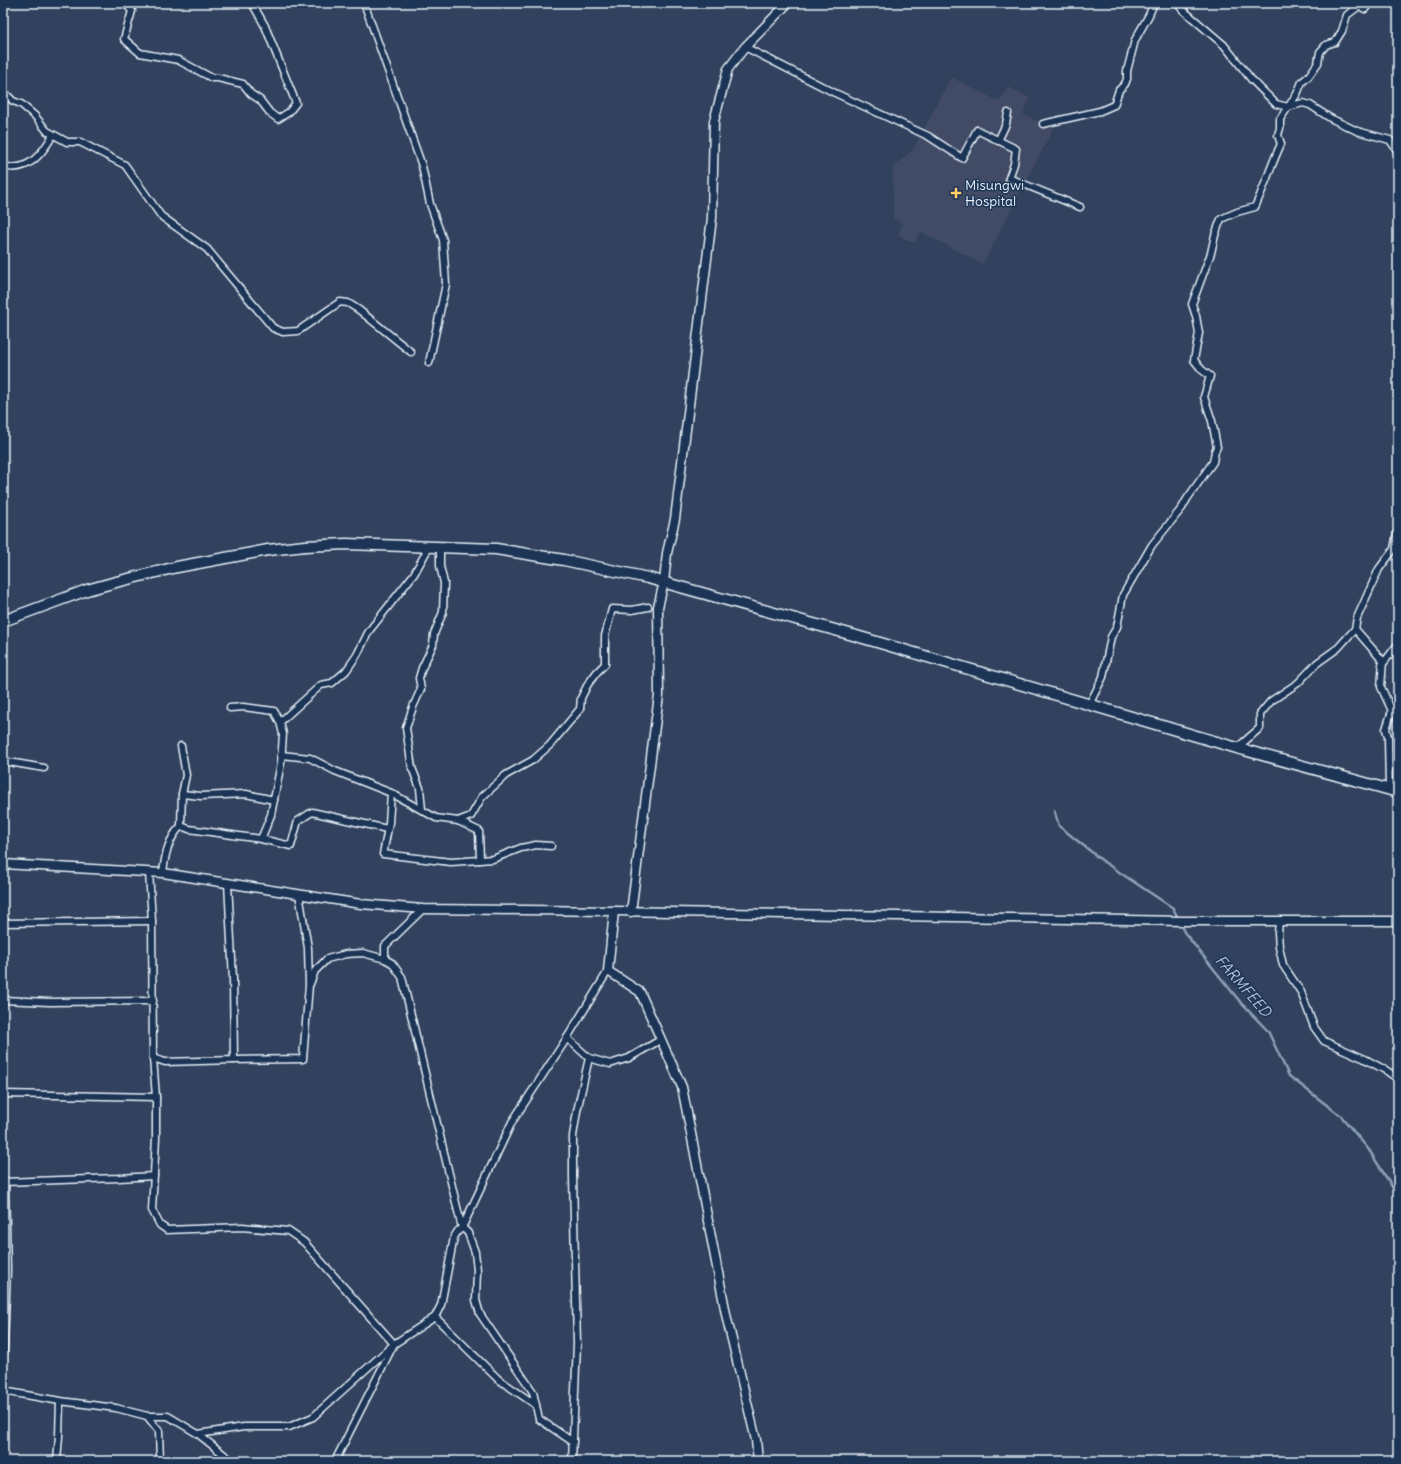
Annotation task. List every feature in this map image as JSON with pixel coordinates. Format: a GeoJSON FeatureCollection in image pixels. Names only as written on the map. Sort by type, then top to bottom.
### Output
{"type":"FeatureCollection","features":[{"type":"Feature","properties":{"kind":"highway"},"geometry":{"type":"LineString","coordinates":[[3,621],[87,590],[116,582],[177,567],[268,550],[346,544],[496,549],[564,560],[664,582],[853,635],[1237,748],[1393,791]]}},
{"type":"Feature","properties":{"kind":"street"},"geometry":{"type":"LineString","coordinates":[[3,6],[6,3]]}},
{"type":"Feature","properties":{"kind":"street"},"geometry":{"type":"LineString","coordinates":[[125,3],[132,11],[124,39],[140,53],[178,60],[212,78],[243,84],[251,94],[260,100],[270,113],[278,119],[289,112],[296,103],[265,26],[252,3]]}},
{"type":"Feature","properties":{"kind":"street"},"geometry":{"type":"LineString","coordinates":[[364,3],[422,166],[430,204],[443,240],[446,284],[429,364]]}},
{"type":"Feature","properties":{"kind":"street"},"geometry":{"type":"LineString","coordinates":[[631,912],[658,695],[658,607],[664,582],[667,553],[675,520],[712,218],[714,121],[728,69],[744,47],[788,3]]}},
{"type":"Feature","properties":{"kind":"street"},"geometry":{"type":"LineString","coordinates":[[1043,124],[1100,111],[1114,105],[1119,90],[1128,79],[1127,71],[1135,40],[1154,3]]}},
{"type":"Feature","properties":{"kind":"street"},"geometry":{"type":"LineString","coordinates":[[1177,3],[1182,10],[1224,45],[1251,79],[1276,104],[1288,107],[1303,103],[1310,105],[1330,118],[1357,131],[1390,140],[1398,152]]}},
{"type":"Feature","properties":{"kind":"street"},"geometry":{"type":"LineString","coordinates":[[1089,705],[1103,677],[1111,637],[1117,627],[1122,595],[1152,545],[1182,508],[1213,462],[1217,447],[1212,420],[1204,397],[1210,376],[1202,370],[1194,360],[1199,333],[1192,304],[1211,254],[1215,235],[1221,219],[1237,212],[1255,207],[1281,144],[1278,135],[1280,119],[1297,94],[1302,82],[1308,77],[1318,62],[1320,52],[1326,45],[1335,42],[1342,31],[1347,15],[1359,6],[1365,9],[1369,3]]}},
{"type":"Feature","properties":{"kind":"street"},"geometry":{"type":"LineString","coordinates":[[744,47],[836,93],[928,136],[962,158],[977,130],[1016,149],[1014,164],[1009,178],[1080,207]]}},
{"type":"Feature","properties":{"kind":"street"},"geometry":{"type":"LineString","coordinates":[[3,91],[35,116],[47,131],[53,135],[67,142],[80,142],[125,165],[161,216],[207,249],[273,328],[283,332],[298,331],[340,302],[348,303],[359,310],[411,352]]}},
{"type":"Feature","properties":{"kind":"street"},"geometry":{"type":"LineString","coordinates":[[998,141],[1006,124],[1008,113]]}},
{"type":"Feature","properties":{"kind":"street"},"geometry":{"type":"LineString","coordinates":[[3,166],[14,169],[25,166],[37,158],[53,135]]}},
{"type":"Feature","properties":{"kind":"street"},"geometry":{"type":"LineString","coordinates":[[1237,748],[1260,728],[1260,714],[1271,701],[1298,683],[1317,663],[1338,648],[1355,629],[1357,618],[1379,569],[1394,549],[1398,529]]}},
{"type":"Feature","properties":{"kind":"street"},"geometry":{"type":"LineString","coordinates":[[280,722],[321,685],[332,683],[346,671],[357,655],[369,631],[414,574],[429,547]]}},
{"type":"Feature","properties":{"kind":"street"},"geometry":{"type":"LineString","coordinates":[[422,810],[420,788],[412,768],[406,728],[421,689],[419,678],[422,668],[433,645],[434,634],[443,612],[444,583],[440,566],[440,548]]}},
{"type":"Feature","properties":{"kind":"street"},"geometry":{"type":"LineString","coordinates":[[458,821],[471,816],[482,797],[506,775],[533,760],[550,745],[580,709],[581,698],[588,684],[605,664],[606,636],[612,609],[632,610],[648,607]]}},
{"type":"Feature","properties":{"kind":"street"},"geometry":{"type":"LineString","coordinates":[[1355,629],[1383,661],[1380,687],[1392,711],[1386,729],[1393,791]]}},
{"type":"Feature","properties":{"kind":"street"},"geometry":{"type":"LineString","coordinates":[[1382,665],[1398,644]]}},
{"type":"Feature","properties":{"kind":"street"},"geometry":{"type":"LineString","coordinates":[[230,708],[243,707],[274,711],[280,722],[283,734],[281,763],[271,815],[261,839]]}},
{"type":"Feature","properties":{"kind":"street"},"geometry":{"type":"LineString","coordinates":[[163,873],[165,853],[175,832],[181,826],[182,794],[186,775],[181,746]]}},
{"type":"Feature","properties":{"kind":"street"},"geometry":{"type":"LineString","coordinates":[[281,755],[310,758],[335,771],[391,793],[436,818],[458,821],[479,831],[480,860]]}},
{"type":"Feature","properties":{"kind":"street"},"geometry":{"type":"LineString","coordinates":[[3,760],[44,768]]}},
{"type":"Feature","properties":{"kind":"street"},"geometry":{"type":"LineString","coordinates":[[391,793],[383,854],[451,862],[493,859],[521,848],[536,845],[551,846]]}},
{"type":"Feature","properties":{"kind":"street"},"geometry":{"type":"LineString","coordinates":[[182,794],[202,796],[246,794],[274,800]]}},
{"type":"Feature","properties":{"kind":"street"},"geometry":{"type":"LineString","coordinates":[[181,826],[189,829],[261,839],[291,846],[298,821],[312,812],[387,829]]}},
{"type":"Feature","properties":{"kind":"street"},"geometry":{"type":"LineString","coordinates":[[3,864],[163,873],[361,904],[423,909],[1182,921],[1398,921]]}},
{"type":"Feature","properties":{"kind":"street"},"geometry":{"type":"LineString","coordinates":[[149,872],[152,921],[153,1058],[156,1097],[156,1138],[152,1210],[160,1225],[167,1230],[242,1227],[288,1231],[304,1242],[394,1344]]}},
{"type":"Feature","properties":{"kind":"street"},"geometry":{"type":"LineString","coordinates":[[228,883],[233,978],[234,1060]]}},
{"type":"Feature","properties":{"kind":"street"},"geometry":{"type":"LineString","coordinates":[[153,1058],[165,1062],[303,1059],[309,986],[308,948],[299,894]]}},
{"type":"Feature","properties":{"kind":"street"},"geometry":{"type":"LineString","coordinates":[[386,959],[385,946],[423,909]]}},
{"type":"Feature","properties":{"kind":"street"},"geometry":{"type":"LineString","coordinates":[[198,1434],[244,1426],[289,1426],[313,1417],[394,1344],[435,1317],[441,1305],[454,1236],[462,1228],[512,1122],[567,1038],[608,971],[614,911]]}},
{"type":"Feature","properties":{"kind":"street"},"geometry":{"type":"LineString","coordinates":[[3,923],[152,921]]}},
{"type":"Feature","properties":{"kind":"street"},"geometry":{"type":"LineString","coordinates":[[1279,921],[1279,947],[1283,966],[1301,992],[1314,1027],[1324,1041],[1365,1059],[1388,1071],[1398,1079]]}},
{"type":"Feature","properties":{"kind":"street"},"geometry":{"type":"LineString","coordinates":[[309,986],[315,971],[327,959],[346,954],[363,953],[386,959],[392,963],[402,977],[462,1228],[468,1233],[475,1252],[477,1270],[476,1300],[480,1314],[533,1392],[539,1419],[573,1442]]}},
{"type":"Feature","properties":{"kind":"street"},"geometry":{"type":"LineString","coordinates":[[608,971],[640,992],[682,1087],[727,1319],[756,1440],[758,1461]]}},
{"type":"Feature","properties":{"kind":"street"},"geometry":{"type":"LineString","coordinates":[[3,1000],[49,1002],[153,1001]]}},
{"type":"Feature","properties":{"kind":"street"},"geometry":{"type":"LineString","coordinates":[[567,1038],[589,1058],[610,1064],[629,1058],[660,1040]]}},
{"type":"Feature","properties":{"kind":"street"},"geometry":{"type":"LineString","coordinates":[[572,1461],[577,1344],[573,1136],[589,1058]]}},
{"type":"Feature","properties":{"kind":"street"},"geometry":{"type":"LineString","coordinates":[[3,1094],[156,1097]]}},
{"type":"Feature","properties":{"kind":"street"},"geometry":{"type":"LineString","coordinates":[[3,1369],[4,1308],[7,1270],[4,1182],[154,1176]]}},
{"type":"Feature","properties":{"kind":"street"},"geometry":{"type":"LineString","coordinates":[[435,1317],[498,1379],[536,1405]]}},
{"type":"Feature","properties":{"kind":"street"},"geometry":{"type":"LineString","coordinates":[[335,1461],[394,1344]]}},
{"type":"Feature","properties":{"kind":"street"},"geometry":{"type":"LineString","coordinates":[[3,1391],[60,1401],[116,1408],[147,1416],[168,1416],[198,1434],[232,1461]]}},
{"type":"Feature","properties":{"kind":"street"},"geometry":{"type":"LineString","coordinates":[[56,1461],[59,1436],[60,1401]]}},
{"type":"Feature","properties":{"kind":"street"},"geometry":{"type":"LineString","coordinates":[[147,1416],[159,1431],[160,1461]]}},
{"type":"Feature","properties":{"kind":"shaded area","name":"Misungwi Hospital"},"geometry":{"type":"Polygon","coordinates":[[[951,77],[1000,102],[1008,87],[1030,98],[1023,114],[1053,129],[983,264],[921,232],[914,243],[898,235],[903,224],[893,218],[893,167],[913,150],[951,77]]]}},
{"type":"Feature","properties":{"kind":"waterway","name":"FARMFEED"},"geometry":{"type":"LineString","coordinates":[[1054,810],[1059,826],[1104,862],[1173,908],[1178,918]]}},
{"type":"Feature","properties":{"kind":"waterway","name":"FARMFEED"},"geometry":{"type":"LineString","coordinates":[[1180,923],[1184,932],[1241,1003],[1268,1031],[1289,1076],[1341,1116],[1369,1150],[1398,1196]]}},
{"type":"Feature","properties":{"kind":"place","name":"Misungwi Hospital"},"geometry":{"type":"Point","coordinates":[956,193]}}]}
